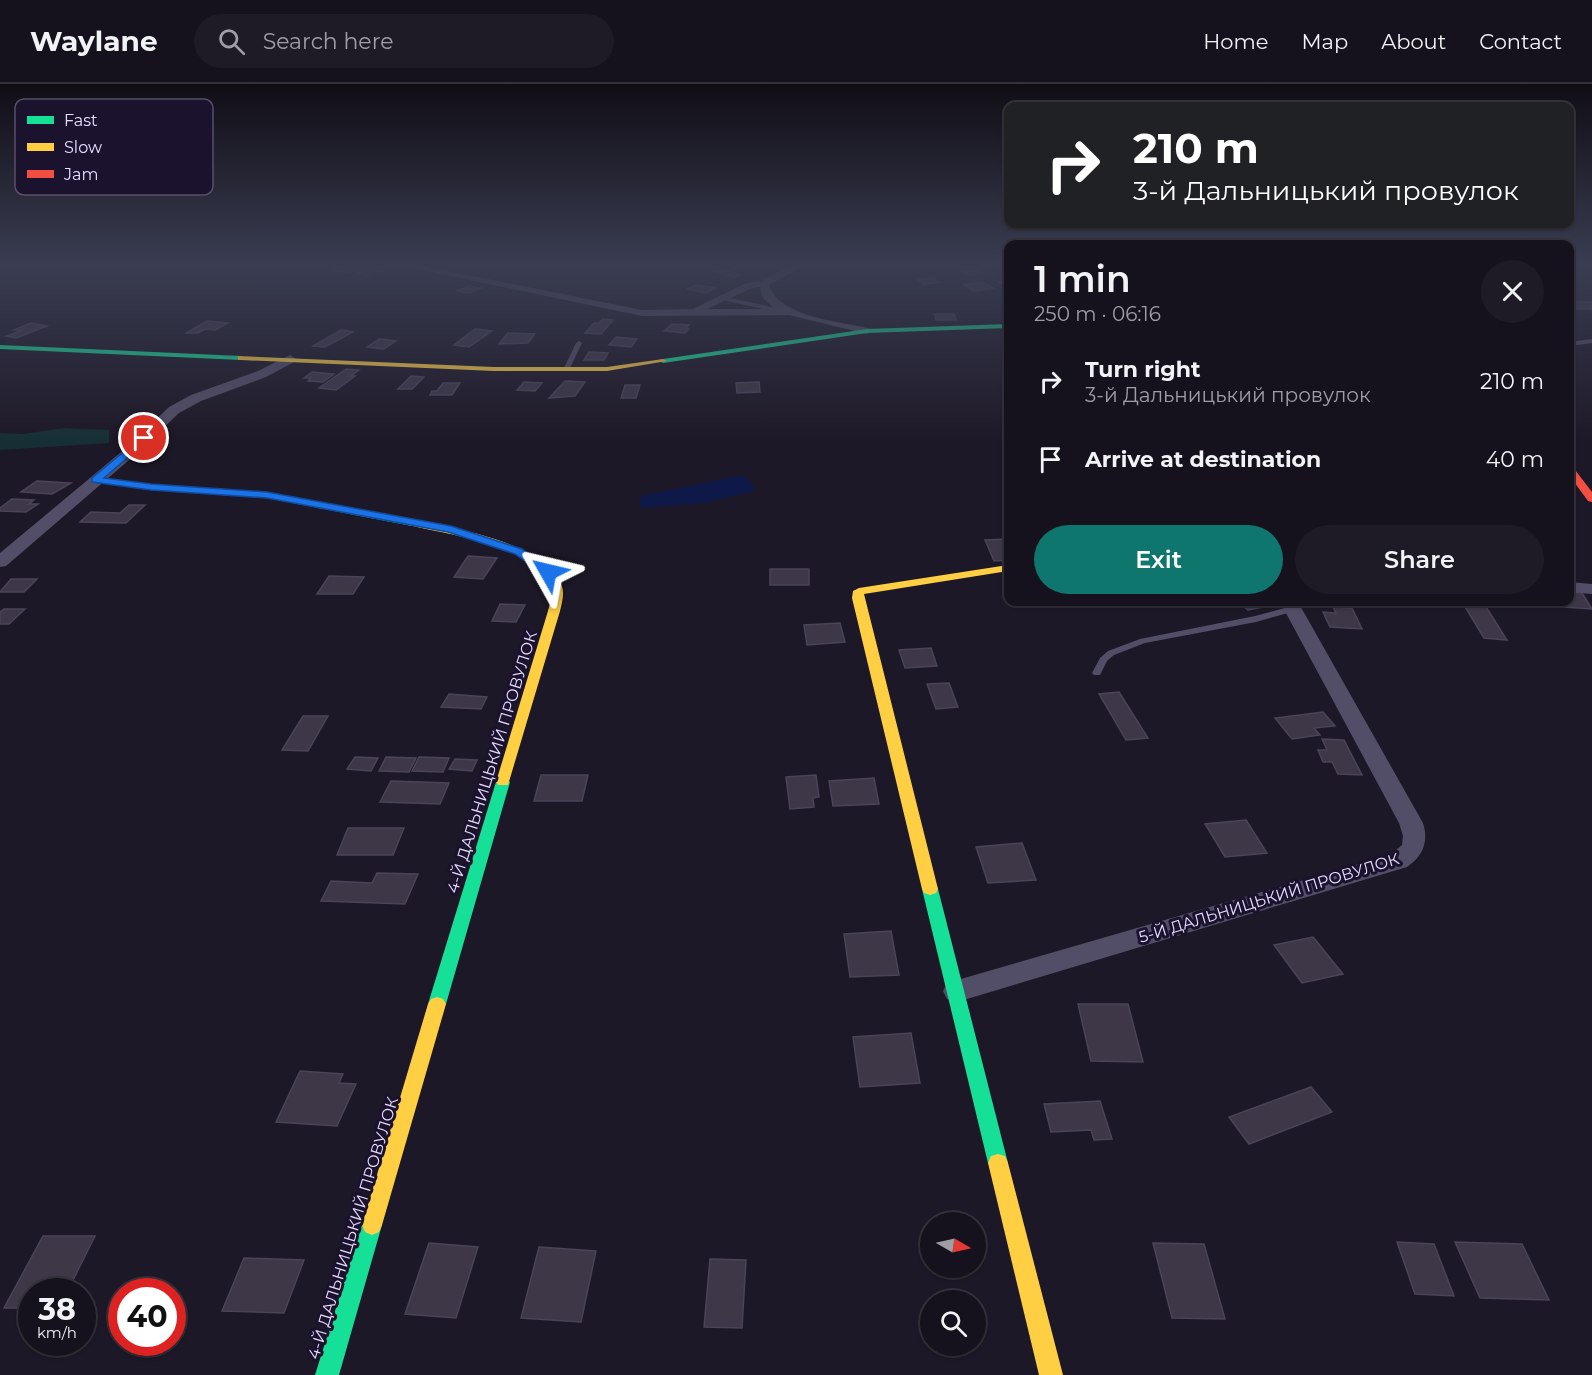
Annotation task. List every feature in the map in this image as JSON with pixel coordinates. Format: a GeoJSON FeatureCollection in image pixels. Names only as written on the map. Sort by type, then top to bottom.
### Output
{"type":"FeatureCollection","features":[{"type":"Feature","properties":{"kind":"main road"},"geometry":{"type":"LineString","coordinates":[[0,346],[494,369],[566,370],[650,364],[867,331],[1004,326]]}},
{"type":"Feature","properties":{"kind":"main road"},"geometry":{"type":"LineString","coordinates":[[1574,475],[1592,499]]}},
{"type":"Feature","properties":{"kind":"main road","name":"4-Й ДАЛЬНИЦЬКИЙ ПРОВУЛОК"},"geometry":{"type":"LineString","coordinates":[[96,480],[151,487],[267,495],[451,530],[518,551],[548,572],[556,584],[555,611],[327,1375]]}},
{"type":"Feature","properties":{"kind":"main road"},"geometry":{"type":"LineString","coordinates":[[1004,569],[868,588],[859,591],[858,598],[1051,1375]]}},
{"type":"Feature","properties":{"kind":"street"},"geometry":{"type":"LineString","coordinates":[[831,322],[867,331]]}},
{"type":"Feature","properties":{"kind":"street"},"geometry":{"type":"LineString","coordinates":[[0,562],[183,404],[262,374],[290,359]]}},
{"type":"Feature","properties":{"kind":"street"},"geometry":{"type":"LineString","coordinates":[[1574,587],[1592,589]]}},
{"type":"Feature","properties":{"kind":"street","name":"5-Й ДАЛЬНИЦЬКИЙ ПРОВУЛОК"},"geometry":{"type":"LineString","coordinates":[[957,991],[1398,861],[1409,855],[1415,847],[1416,835],[1411,824],[1291,606]]}},
{"type":"Feature","properties":{"kind":"lane"},"geometry":{"type":"LineString","coordinates":[[1574,343],[1592,341]]}},
{"type":"Feature","properties":{"kind":"lane"},"geometry":{"type":"LineString","coordinates":[[566,370],[579,343]]}},
{"type":"Feature","properties":{"kind":"lane"},"geometry":{"type":"LineString","coordinates":[[1097,673],[1103,660],[1112,653],[1143,641],[1256,619],[1288,606]]}},
{"type":"Feature","properties":{"kind":"green space"},"geometry":{"type":"Polygon","coordinates":[[[64,428],[109,430],[109,443],[0,450],[0,433],[23,434],[64,428]]]}},
{"type":"Feature","properties":{"kind":"shaded area"},"geometry":{"type":"Polygon","coordinates":[[[743,475],[757,490],[705,503],[640,508],[641,496],[743,475]]]}},
{"type":"Feature","properties":{"kind":"building"},"geometry":{"type":"Polygon","coordinates":[[[205,322],[228,323],[215,330],[205,329],[198,333],[186,333],[205,322]]]}},
{"type":"Feature","properties":{"kind":"building"},"geometry":{"type":"Polygon","coordinates":[[[611,322],[601,334],[585,333],[594,323],[611,322]]]}},
{"type":"Feature","properties":{"kind":"building"},"geometry":{"type":"Polygon","coordinates":[[[31,323],[47,326],[16,338],[6,336],[21,331],[14,330],[31,323]]]}},
{"type":"Feature","properties":{"kind":"building"},"geometry":{"type":"Polygon","coordinates":[[[672,324],[689,325],[686,328],[689,329],[685,333],[664,331],[672,324]]]}},
{"type":"Feature","properties":{"kind":"building"},"geometry":{"type":"Polygon","coordinates":[[[475,329],[492,331],[469,347],[454,345],[475,329]]]}},
{"type":"Feature","properties":{"kind":"building"},"geometry":{"type":"Polygon","coordinates":[[[341,330],[353,332],[325,347],[313,346],[341,330]]]}},
{"type":"Feature","properties":{"kind":"building"},"geometry":{"type":"Polygon","coordinates":[[[508,333],[535,334],[528,343],[499,344],[508,333]]]}},
{"type":"Feature","properties":{"kind":"building"},"geometry":{"type":"Polygon","coordinates":[[[616,337],[637,339],[631,347],[609,345],[616,337]]]}},
{"type":"Feature","properties":{"kind":"building"},"geometry":{"type":"Polygon","coordinates":[[[379,339],[396,341],[384,349],[367,347],[379,339]]]}},
{"type":"Feature","properties":{"kind":"building"},"geometry":{"type":"Polygon","coordinates":[[[589,352],[608,353],[604,360],[584,360],[589,352]]]}},
{"type":"Feature","properties":{"kind":"building"},"geometry":{"type":"Polygon","coordinates":[[[346,369],[359,370],[351,376],[355,376],[336,390],[319,388],[346,369]]]}},
{"type":"Feature","properties":{"kind":"building"},"geometry":{"type":"Polygon","coordinates":[[[312,372],[334,374],[323,382],[308,381],[311,378],[304,378],[312,372]]]}},
{"type":"Feature","properties":{"kind":"building"},"geometry":{"type":"Polygon","coordinates":[[[411,376],[424,377],[412,389],[398,389],[411,376]]]}},
{"type":"Feature","properties":{"kind":"building"},"geometry":{"type":"Polygon","coordinates":[[[565,381],[585,382],[575,396],[549,398],[565,381]]]}},
{"type":"Feature","properties":{"kind":"building"},"geometry":{"type":"Polygon","coordinates":[[[524,382],[542,383],[535,391],[517,390],[524,382]]]}},
{"type":"Feature","properties":{"kind":"building"},"geometry":{"type":"Polygon","coordinates":[[[759,382],[760,392],[737,393],[736,383],[759,382]]]}},
{"type":"Feature","properties":{"kind":"building"},"geometry":{"type":"Polygon","coordinates":[[[443,383],[460,383],[452,395],[430,395],[432,391],[437,391],[443,383]]]}},
{"type":"Feature","properties":{"kind":"building"},"geometry":{"type":"Polygon","coordinates":[[[625,385],[640,385],[636,398],[621,398],[625,385]]]}},
{"type":"Feature","properties":{"kind":"building"},"geometry":{"type":"Polygon","coordinates":[[[37,481],[71,483],[52,494],[21,492],[37,481]]]}},
{"type":"Feature","properties":{"kind":"building"},"geometry":{"type":"Polygon","coordinates":[[[12,499],[34,500],[29,504],[38,504],[26,512],[0,511],[0,508],[12,499]]]}},
{"type":"Feature","properties":{"kind":"building"},"geometry":{"type":"Polygon","coordinates":[[[129,505],[145,505],[126,523],[80,522],[91,512],[120,513],[129,505]]]}},
{"type":"Feature","properties":{"kind":"building"},"geometry":{"type":"Polygon","coordinates":[[[1004,539],[1004,560],[994,561],[985,540],[1004,539]]]}},
{"type":"Feature","properties":{"kind":"building"},"geometry":{"type":"Polygon","coordinates":[[[468,556],[497,558],[483,579],[454,577],[468,556]]]}},
{"type":"Feature","properties":{"kind":"building"},"geometry":{"type":"Polygon","coordinates":[[[770,569],[809,569],[809,585],[770,585],[770,569]]]}},
{"type":"Feature","properties":{"kind":"building"},"geometry":{"type":"Polygon","coordinates":[[[329,576],[364,577],[353,594],[317,594],[329,576]]]}},
{"type":"Feature","properties":{"kind":"building"},"geometry":{"type":"Polygon","coordinates":[[[11,579],[37,579],[24,592],[0,592],[11,579]]]}},
{"type":"Feature","properties":{"kind":"building"},"geometry":{"type":"Polygon","coordinates":[[[1574,592],[1582,593],[1592,609],[1549,606],[1574,606],[1574,592]]]}},
{"type":"Feature","properties":{"kind":"building"},"geometry":{"type":"Polygon","coordinates":[[[500,604],[525,605],[516,622],[492,621],[500,604]]]}},
{"type":"Feature","properties":{"kind":"building"},"geometry":{"type":"Polygon","coordinates":[[[1243,606],[1268,606],[1248,610],[1243,606]]]}},
{"type":"Feature","properties":{"kind":"building"},"geometry":{"type":"Polygon","coordinates":[[[1464,606],[1486,606],[1507,640],[1484,638],[1464,606]]]}},
{"type":"Feature","properties":{"kind":"building"},"geometry":{"type":"Polygon","coordinates":[[[1333,607],[1352,608],[1362,629],[1330,627],[1323,612],[1336,613],[1333,607]]]}},
{"type":"Feature","properties":{"kind":"building"},"geometry":{"type":"Polygon","coordinates":[[[4,609],[25,609],[9,624],[0,624],[0,612],[4,609]]]}},
{"type":"Feature","properties":{"kind":"building"},"geometry":{"type":"Polygon","coordinates":[[[840,623],[845,642],[807,645],[804,625],[840,623]]]}},
{"type":"Feature","properties":{"kind":"building"},"geometry":{"type":"Polygon","coordinates":[[[931,648],[937,666],[905,668],[899,650],[931,648]]]}},
{"type":"Feature","properties":{"kind":"building"},"geometry":{"type":"Polygon","coordinates":[[[949,683],[958,707],[936,709],[927,684],[949,683]]]}},
{"type":"Feature","properties":{"kind":"building"},"geometry":{"type":"Polygon","coordinates":[[[1119,692],[1148,738],[1126,740],[1099,694],[1119,692]]]}},
{"type":"Feature","properties":{"kind":"building"},"geometry":{"type":"Polygon","coordinates":[[[449,694],[487,697],[481,709],[441,707],[449,694]]]}},
{"type":"Feature","properties":{"kind":"building"},"geometry":{"type":"Polygon","coordinates":[[[1323,712],[1335,726],[1314,728],[1320,735],[1292,739],[1275,718],[1323,712]]]}},
{"type":"Feature","properties":{"kind":"building"},"geometry":{"type":"Polygon","coordinates":[[[303,716],[328,716],[308,751],[282,750],[303,716]]]}},
{"type":"Feature","properties":{"kind":"building"},"geometry":{"type":"Polygon","coordinates":[[[1322,739],[1344,740],[1362,775],[1338,774],[1332,762],[1323,762],[1318,750],[1327,750],[1322,739]]]}},
{"type":"Feature","properties":{"kind":"building"},"geometry":{"type":"Polygon","coordinates":[[[355,757],[378,758],[371,771],[347,769],[355,757]]]}},
{"type":"Feature","properties":{"kind":"building"},"geometry":{"type":"Polygon","coordinates":[[[386,757],[416,758],[409,772],[379,771],[386,757]]]}},
{"type":"Feature","properties":{"kind":"building"},"geometry":{"type":"Polygon","coordinates":[[[419,757],[449,758],[443,772],[412,771],[419,757]]]}},
{"type":"Feature","properties":{"kind":"building"},"geometry":{"type":"Polygon","coordinates":[[[455,759],[477,760],[472,771],[449,769],[455,759]]]}},
{"type":"Feature","properties":{"kind":"building"},"geometry":{"type":"Polygon","coordinates":[[[541,775],[588,775],[582,801],[534,801],[541,775]]]}},
{"type":"Feature","properties":{"kind":"building"},"geometry":{"type":"Polygon","coordinates":[[[816,775],[819,797],[813,798],[814,807],[790,809],[786,777],[816,775]]]}},
{"type":"Feature","properties":{"kind":"building"},"geometry":{"type":"Polygon","coordinates":[[[874,778],[879,804],[833,806],[829,781],[874,778]]]}},
{"type":"Feature","properties":{"kind":"building"},"geometry":{"type":"Polygon","coordinates":[[[391,781],[449,783],[440,804],[380,802],[391,781]]]}},
{"type":"Feature","properties":{"kind":"building"},"geometry":{"type":"Polygon","coordinates":[[[1246,820],[1267,853],[1225,857],[1205,824],[1246,820]]]}},
{"type":"Feature","properties":{"kind":"building"},"geometry":{"type":"Polygon","coordinates":[[[348,828],[404,828],[393,855],[337,855],[348,828]]]}},
{"type":"Feature","properties":{"kind":"building"},"geometry":{"type":"Polygon","coordinates":[[[1022,843],[1036,880],[988,883],[976,847],[1022,843]]]}},
{"type":"Feature","properties":{"kind":"building"},"geometry":{"type":"Polygon","coordinates":[[[377,873],[418,874],[405,904],[321,901],[331,881],[372,883],[377,873]]]}},
{"type":"Feature","properties":{"kind":"building"},"geometry":{"type":"Polygon","coordinates":[[[891,931],[899,975],[850,977],[844,934],[891,931]]]}},
{"type":"Feature","properties":{"kind":"building"},"geometry":{"type":"Polygon","coordinates":[[[1313,937],[1343,974],[1302,983],[1274,945],[1313,937]]]}},
{"type":"Feature","properties":{"kind":"building"},"geometry":{"type":"Polygon","coordinates":[[[1078,1004],[1128,1004],[1143,1062],[1091,1061],[1078,1004]]]}},
{"type":"Feature","properties":{"kind":"building"},"geometry":{"type":"Polygon","coordinates":[[[911,1033],[920,1083],[860,1087],[853,1037],[911,1033]]]}},
{"type":"Feature","properties":{"kind":"building"},"geometry":{"type":"Polygon","coordinates":[[[300,1071],[343,1074],[339,1083],[356,1084],[337,1126],[276,1122],[300,1071]]]}},
{"type":"Feature","properties":{"kind":"building"},"geometry":{"type":"Polygon","coordinates":[[[1311,1087],[1332,1112],[1249,1144],[1229,1117],[1311,1087]]]}},
{"type":"Feature","properties":{"kind":"building"},"geometry":{"type":"Polygon","coordinates":[[[1100,1101],[1112,1139],[1094,1140],[1091,1130],[1051,1132],[1044,1104],[1100,1101]]]}},
{"type":"Feature","properties":{"kind":"building"},"geometry":{"type":"Polygon","coordinates":[[[43,1236],[95,1236],[74,1278],[20,1278],[43,1236]]]}},
{"type":"Feature","properties":{"kind":"building"},"geometry":{"type":"Polygon","coordinates":[[[1397,1242],[1434,1244],[1454,1296],[1415,1294],[1397,1242]]]}},
{"type":"Feature","properties":{"kind":"building"},"geometry":{"type":"Polygon","coordinates":[[[1455,1242],[1522,1244],[1549,1300],[1480,1298],[1455,1242]]]}},
{"type":"Feature","properties":{"kind":"building"},"geometry":{"type":"Polygon","coordinates":[[[429,1243],[478,1247],[456,1318],[405,1314],[429,1243]]]}},
{"type":"Feature","properties":{"kind":"building"},"geometry":{"type":"Polygon","coordinates":[[[1153,1243],[1204,1244],[1225,1319],[1172,1318],[1153,1243]]]}},
{"type":"Feature","properties":{"kind":"building"},"geometry":{"type":"Polygon","coordinates":[[[539,1247],[596,1251],[581,1322],[521,1318],[539,1247]]]}},
{"type":"Feature","properties":{"kind":"building"},"geometry":{"type":"Polygon","coordinates":[[[244,1258],[304,1260],[284,1313],[222,1311],[244,1258]]]}},
{"type":"Feature","properties":{"kind":"building"},"geometry":{"type":"Polygon","coordinates":[[[710,1259],[746,1260],[742,1328],[704,1327],[710,1259]]]}},
{"type":"Feature","properties":{"kind":"building"},"geometry":{"type":"Polygon","coordinates":[[[18,1282],[18,1308],[4,1308],[18,1282]]]}},
{"type":"Feature","properties":{"kind":"traffic: fast"},"geometry":{"type":"LineString","coordinates":[[663,361],[867,331],[1004,326]]}},
{"type":"Feature","properties":{"kind":"traffic: fast"},"geometry":{"type":"LineString","coordinates":[[0,347],[241,358]]}},
{"type":"Feature","properties":{"kind":"traffic: fast"},"geometry":{"type":"LineString","coordinates":[[96,480],[151,487],[267,495],[412,523]]}},
{"type":"Feature","properties":{"kind":"traffic: fast"},"geometry":{"type":"LineString","coordinates":[[437,1004],[503,782]]}},
{"type":"Feature","properties":{"kind":"traffic: fast"},"geometry":{"type":"LineString","coordinates":[[930,889],[998,1163]]}},
{"type":"Feature","properties":{"kind":"traffic: fast"},"geometry":{"type":"LineString","coordinates":[[327,1375],[372,1225]]}},
{"type":"Feature","properties":{"kind":"traffic: slow"},"geometry":{"type":"LineString","coordinates":[[241,358],[494,369],[607,369],[663,361]]}},
{"type":"Feature","properties":{"kind":"traffic: slow"},"geometry":{"type":"LineString","coordinates":[[412,523],[469,535],[512,550],[545,570],[555,583],[557,597],[554,611],[503,782]]}},
{"type":"Feature","properties":{"kind":"traffic: slow"},"geometry":{"type":"LineString","coordinates":[[930,889],[858,598],[859,591],[1004,569]]}},
{"type":"Feature","properties":{"kind":"traffic: slow"},"geometry":{"type":"LineString","coordinates":[[372,1225],[437,1004]]}},
{"type":"Feature","properties":{"kind":"traffic: slow"},"geometry":{"type":"LineString","coordinates":[[998,1163],[1051,1375]]}},
{"type":"Feature","properties":{"kind":"traffic: jam"},"geometry":{"type":"LineString","coordinates":[[1574,475],[1592,499]]}},
{"type":"Feature","properties":{"kind":"route"},"geometry":{"type":"LineString","coordinates":[[144,438],[96,480],[151,487],[196,488],[267,495],[451,530],[518,551],[548,572]]}}]}
